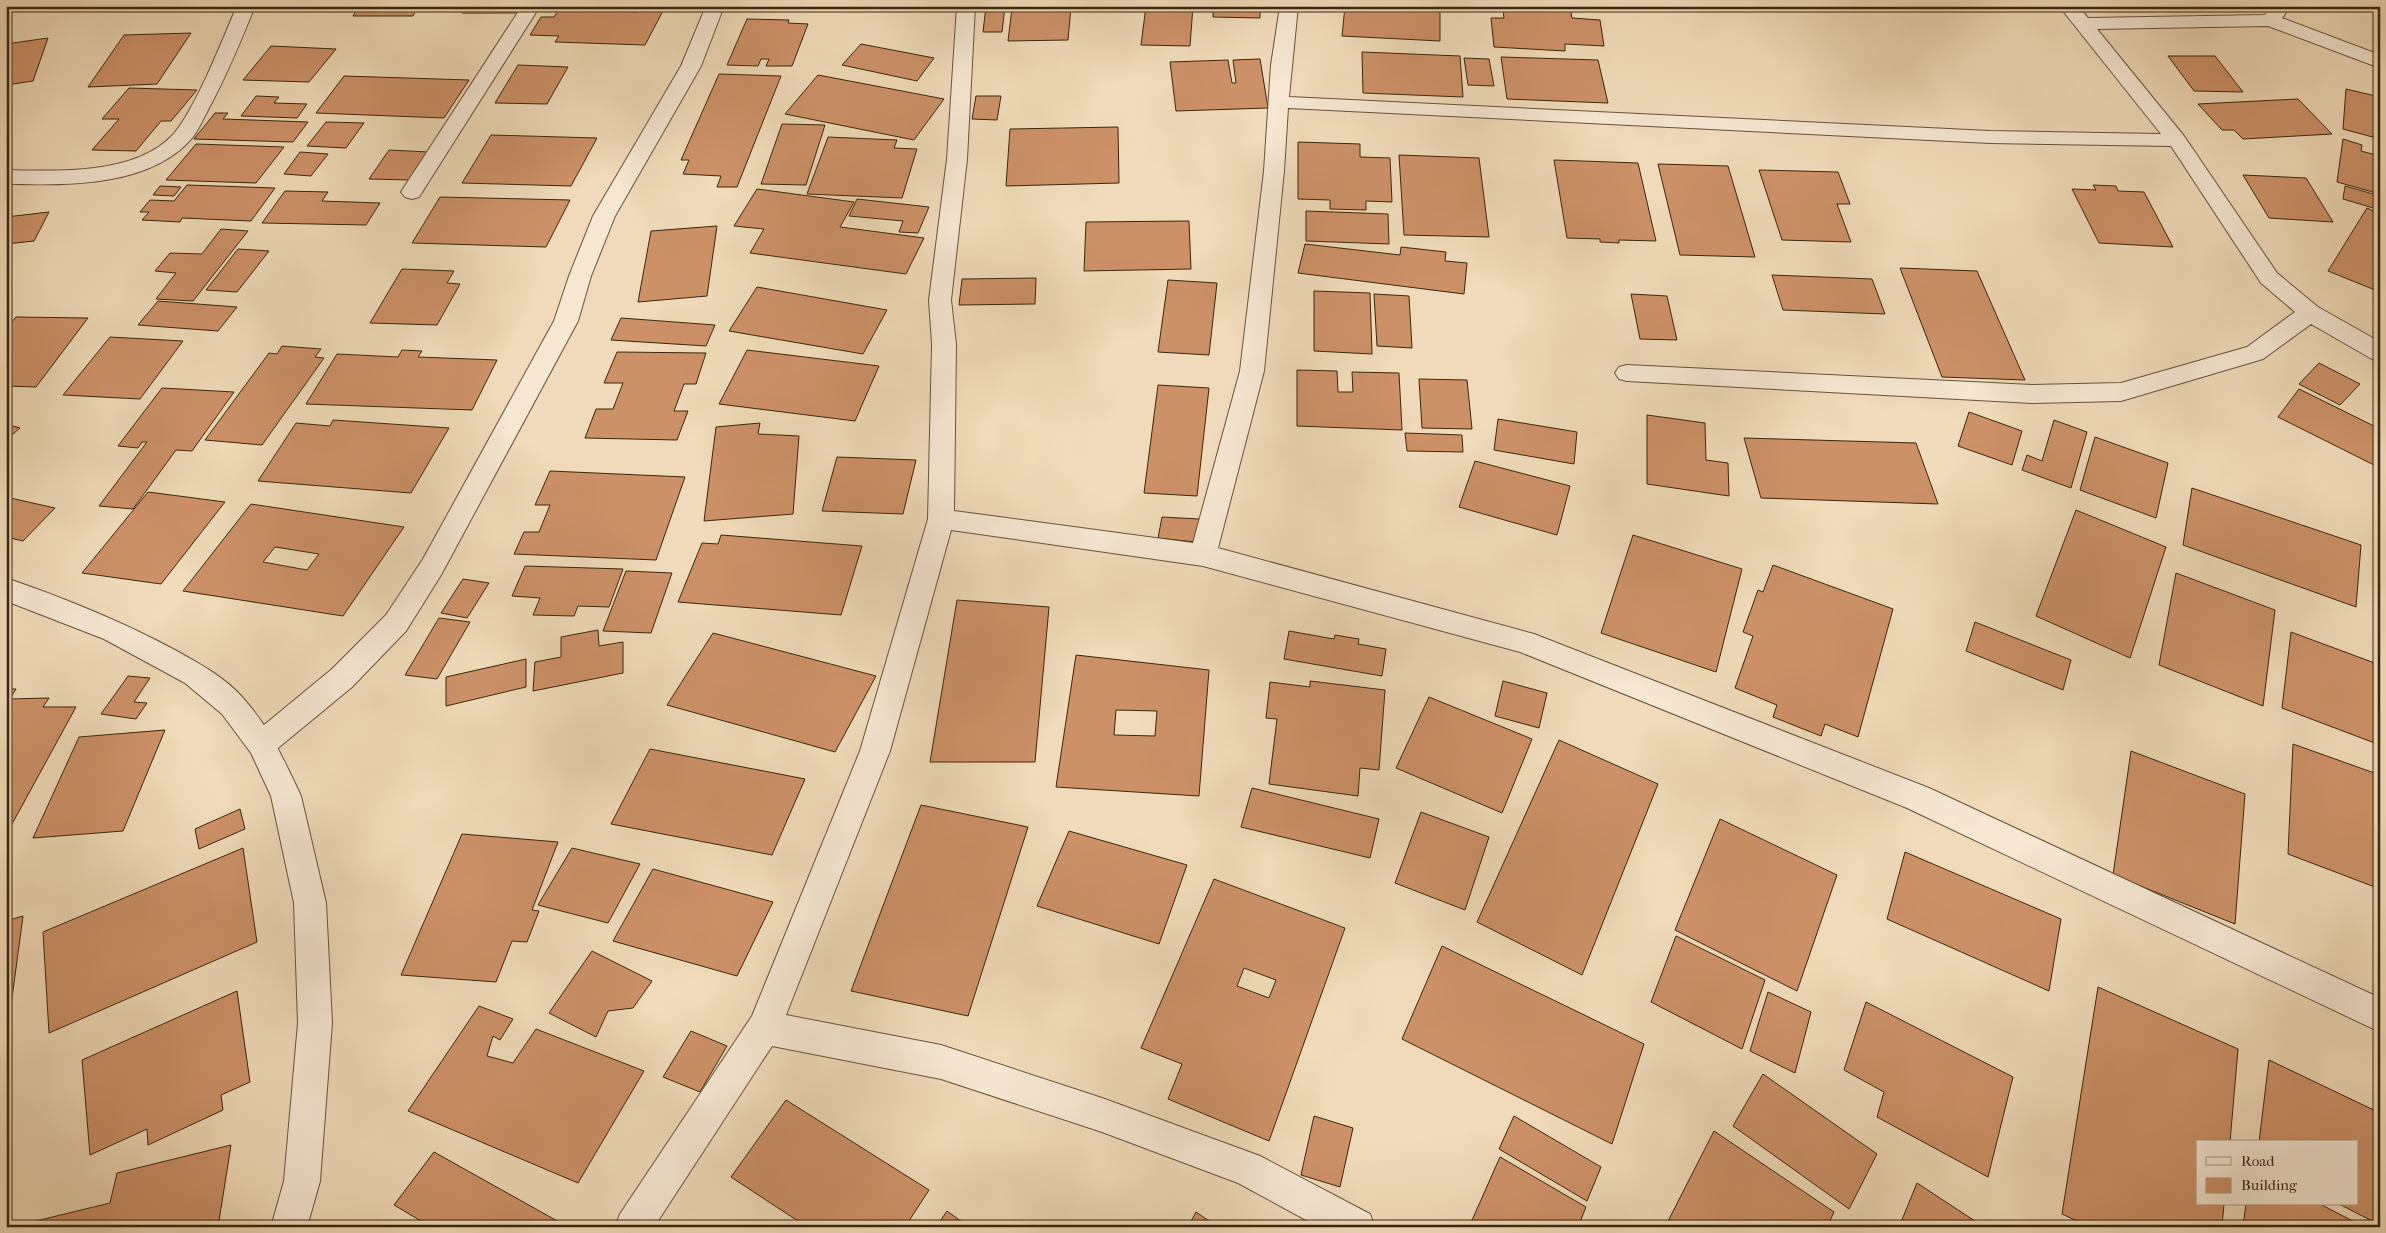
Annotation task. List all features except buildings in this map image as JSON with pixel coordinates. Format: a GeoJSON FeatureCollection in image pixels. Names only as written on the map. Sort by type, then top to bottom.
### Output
{"type":"FeatureCollection","features":[{"type":"Feature","properties":{"kind":"street"},"geometry":{"type":"LineString","coordinates":[[6,177],[70,176],[106,171],[135,165],[164,151],[186,132],[220,68],[246,6]]}},
{"type":"Feature","properties":{"kind":"street"},"geometry":{"type":"LineString","coordinates":[[412,192],[531,6]]}},
{"type":"Feature","properties":{"kind":"street"},"geometry":{"type":"LineString","coordinates":[[262,744],[342,678],[396,623],[432,567],[566,321],[580,276],[604,216],[691,66],[715,6]]}},
{"type":"Feature","properties":{"kind":"street"},"geometry":{"type":"LineString","coordinates":[[633,1227],[764,1028],[875,751],[941,519],[944,344],[940,300],[957,159],[966,6]]}},
{"type":"Feature","properties":{"kind":"street"},"geometry":{"type":"LineString","coordinates":[[1203,555],[1252,371],[1274,171],[1278,102],[1289,6]]}},
{"type":"Feature","properties":{"kind":"street"},"geometry":{"type":"LineString","coordinates":[[2068,6],[2176,140],[2269,278],[2310,313],[2380,353]]}},
{"type":"Feature","properties":{"kind":"street"},"geometry":{"type":"LineString","coordinates":[[2084,24],[2276,13],[2380,62]]}},
{"type":"Feature","properties":{"kind":"street"},"geometry":{"type":"LineString","coordinates":[[1278,102],[1990,136],[2176,140]]}},
{"type":"Feature","properties":{"kind":"street"},"geometry":{"type":"LineString","coordinates":[[1627,373],[2032,394],[2121,392],[2255,353],[2310,313]]}},
{"type":"Feature","properties":{"kind":"street"},"geometry":{"type":"LineString","coordinates":[[941,519],[1203,555],[1524,642],[1918,798],[2380,1015]]}},
{"type":"Feature","properties":{"kind":"street"},"geometry":{"type":"LineString","coordinates":[[6,589],[114,631],[195,675],[232,705],[262,744],[286,796],[310,903],[315,1023],[302,1181],[289,1227]]}},
{"type":"Feature","properties":{"kind":"street"},"geometry":{"type":"LineString","coordinates":[[764,1028],[941,1062],[1102,1115],[1247,1170],[1357,1227]]}}]}
